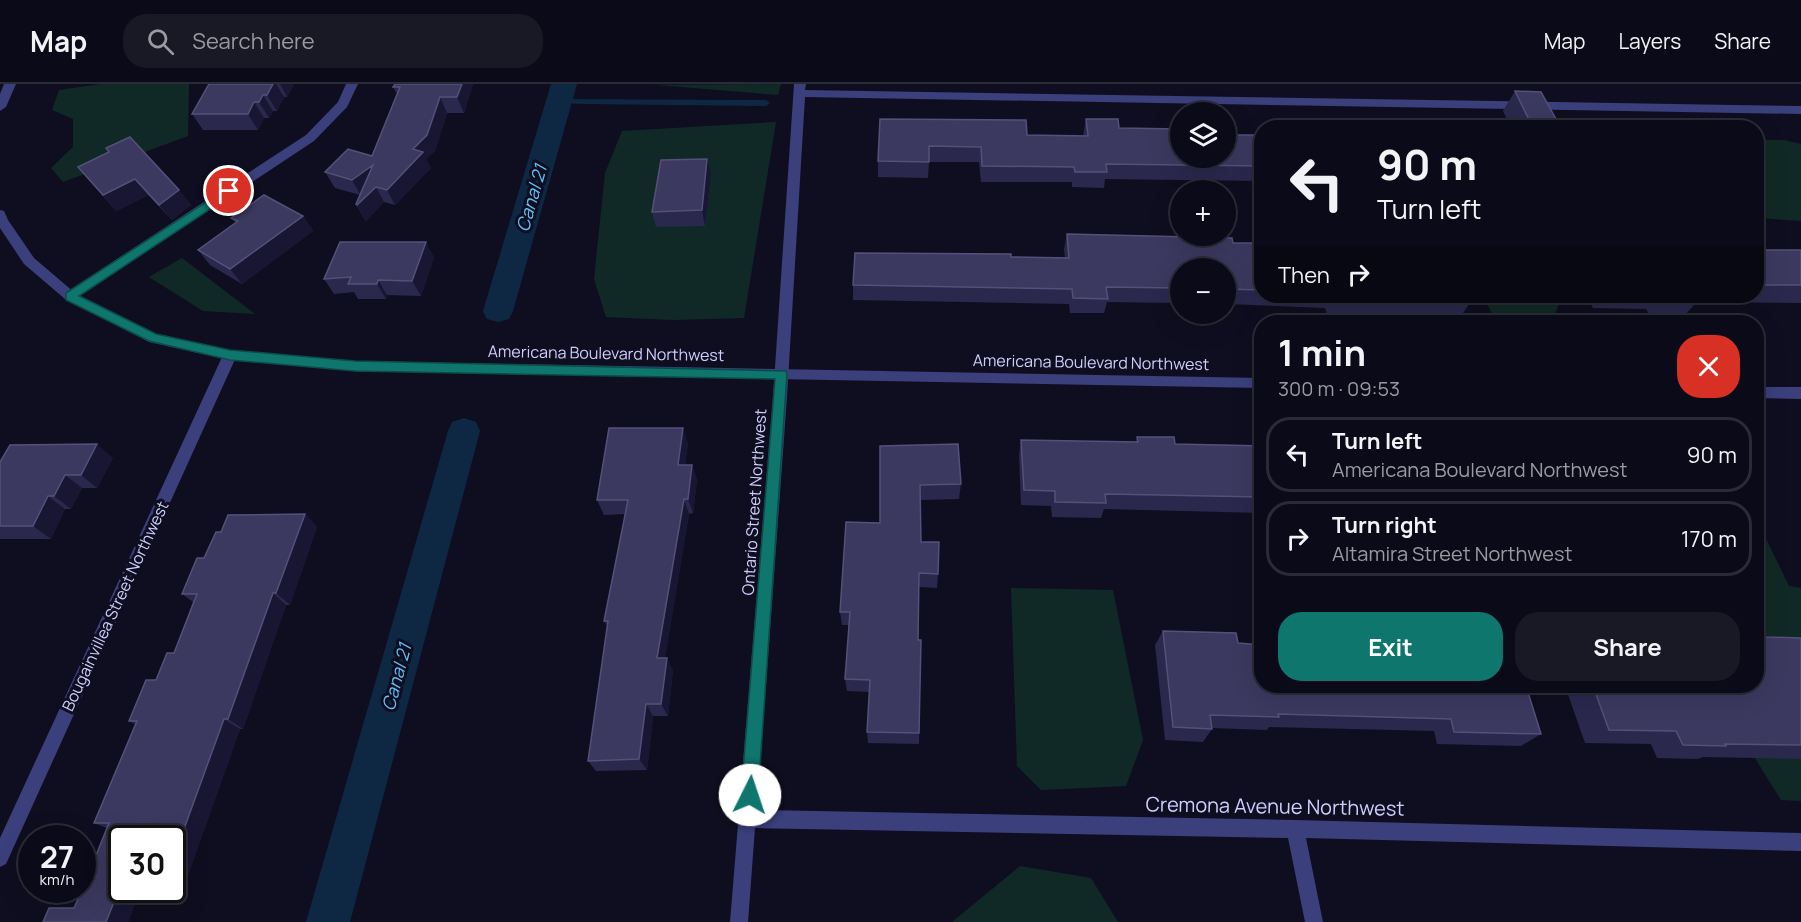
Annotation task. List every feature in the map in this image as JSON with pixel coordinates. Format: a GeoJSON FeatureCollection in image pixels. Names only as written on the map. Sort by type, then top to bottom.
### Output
{"type":"FeatureCollection","features":[{"type":"Feature","properties":{"kind":"street"},"geometry":{"type":"LineString","coordinates":[[0,107],[10,84]]}},
{"type":"Feature","properties":{"kind":"street"},"geometry":{"type":"LineString","coordinates":[[70,296],[310,138],[343,104],[352,84]]}},
{"type":"Feature","properties":{"kind":"street"},"geometry":{"type":"LineString","coordinates":[[799,89],[1801,110]]}},
{"type":"Feature","properties":{"kind":"street","name":"Ontario Street Northwest"},"geometry":{"type":"LineString","coordinates":[[739,922],[781,374],[799,89]]}},
{"type":"Feature","properties":{"kind":"street","name":"Americana Boulevard Northwest"},"geometry":{"type":"LineString","coordinates":[[0,214],[2,221],[29,261],[70,296],[154,338],[230,355],[355,366],[1254,383]]}},
{"type":"Feature","properties":{"kind":"street","name":"Bougainvillea Street Northwest"},"geometry":{"type":"LineString","coordinates":[[0,858],[230,355]]}},
{"type":"Feature","properties":{"kind":"street"},"geometry":{"type":"LineString","coordinates":[[1764,392],[1801,393]]}},
{"type":"Feature","properties":{"kind":"street","name":"Cremona Avenue Northwest"},"geometry":{"type":"LineString","coordinates":[[748,819],[1295,829],[1801,842]]}},
{"type":"Feature","properties":{"kind":"street"},"geometry":{"type":"LineString","coordinates":[[1295,829],[1314,922]]}},
{"type":"Feature","properties":{"kind":"green space"},"geometry":{"type":"Polygon","coordinates":[[[101,84],[189,84],[188,136],[63,182],[51,168],[73,147],[73,119],[52,110],[59,90],[101,84]]]}},
{"type":"Feature","properties":{"kind":"green space"},"geometry":{"type":"Polygon","coordinates":[[[781,84],[778,95],[657,85],[630,85],[781,84]]]}},
{"type":"Feature","properties":{"kind":"green space"},"geometry":{"type":"Polygon","coordinates":[[[776,122],[744,318],[673,320],[606,317],[594,279],[605,173],[622,131],[776,122]]]}},
{"type":"Feature","properties":{"kind":"green space"},"geometry":{"type":"Polygon","coordinates":[[[1764,140],[1784,140],[1801,144],[1801,221],[1764,218],[1764,140]]]}},
{"type":"Feature","properties":{"kind":"green space"},"geometry":{"type":"Polygon","coordinates":[[[182,258],[255,314],[203,311],[149,277],[182,258]]]}},
{"type":"Feature","properties":{"kind":"green space"},"geometry":{"type":"Polygon","coordinates":[[[1486,303],[1559,303],[1555,315],[1492,315],[1486,303]]]}},
{"type":"Feature","properties":{"kind":"green space"},"geometry":{"type":"Polygon","coordinates":[[[1764,534],[1789,586],[1801,588],[1801,801],[1781,800],[1732,721],[1751,693],[1764,693],[1764,534]]]}},
{"type":"Feature","properties":{"kind":"green space"},"geometry":{"type":"Polygon","coordinates":[[[1011,588],[1113,590],[1143,740],[1126,786],[1041,790],[1017,766],[1011,588]]]}},
{"type":"Feature","properties":{"kind":"green space"},"geometry":{"type":"Polygon","coordinates":[[[1020,866],[1091,878],[1118,922],[952,922],[1020,866]]]}},
{"type":"Feature","properties":{"kind":"building"},"geometry":{"type":"Polygon","coordinates":[[[209,84],[273,84],[267,95],[263,95],[259,102],[254,102],[248,114],[192,114],[209,84]]]}},
{"type":"Feature","properties":{"kind":"building"},"geometry":{"type":"Polygon","coordinates":[[[395,84],[462,84],[457,97],[440,97],[427,135],[413,149],[423,152],[387,190],[376,187],[357,205],[373,165],[352,180],[325,172],[348,149],[372,156],[400,87],[393,87],[395,84]]]}},
{"type":"Feature","properties":{"kind":"building"},"geometry":{"type":"Polygon","coordinates":[[[1515,91],[1541,92],[1557,120],[1529,120],[1515,91]]]}},
{"type":"Feature","properties":{"kind":"building"},"geometry":{"type":"Polygon","coordinates":[[[880,119],[1026,120],[1027,135],[1088,136],[1086,119],[1118,119],[1119,128],[1170,129],[1170,165],[1106,164],[1107,172],[1075,172],[1074,167],[982,166],[981,147],[929,146],[929,162],[878,161],[880,119]]]}},
{"type":"Feature","properties":{"kind":"building"},"geometry":{"type":"Polygon","coordinates":[[[1236,135],[1254,135],[1254,166],[1236,166],[1236,135]]]}},
{"type":"Feature","properties":{"kind":"building"},"geometry":{"type":"Polygon","coordinates":[[[130,137],[179,190],[159,205],[135,179],[103,195],[78,167],[109,152],[106,148],[130,137]]]}},
{"type":"Feature","properties":{"kind":"building"},"geometry":{"type":"Polygon","coordinates":[[[707,159],[702,210],[652,212],[661,160],[707,159]]]}},
{"type":"Feature","properties":{"kind":"building"},"geometry":{"type":"Polygon","coordinates":[[[264,195],[303,216],[230,269],[198,250],[238,221],[231,218],[264,195]]]}},
{"type":"Feature","properties":{"kind":"building"},"geometry":{"type":"Polygon","coordinates":[[[1067,234],[1170,236],[1170,246],[1236,246],[1236,243],[1254,243],[1254,290],[1236,289],[1236,258],[1170,258],[1170,288],[1106,287],[1108,299],[1073,298],[1072,289],[853,285],[855,253],[1011,254],[1011,257],[1069,258],[1067,234]]]}},
{"type":"Feature","properties":{"kind":"building"},"geometry":{"type":"Polygon","coordinates":[[[340,242],[426,242],[412,281],[378,280],[377,284],[348,284],[351,277],[324,279],[340,242]]]}},
{"type":"Feature","properties":{"kind":"building"},"geometry":{"type":"Polygon","coordinates":[[[1764,250],[1801,250],[1801,285],[1764,285],[1764,250]]]}},
{"type":"Feature","properties":{"kind":"building"},"geometry":{"type":"Polygon","coordinates":[[[609,428],[683,428],[678,465],[692,465],[688,499],[684,499],[657,658],[667,658],[661,704],[646,704],[639,759],[588,761],[608,621],[604,621],[628,500],[597,500],[609,428]]]}},
{"type":"Feature","properties":{"kind":"building"},"geometry":{"type":"Polygon","coordinates":[[[1137,437],[1174,437],[1175,444],[1254,446],[1254,497],[1105,494],[1106,503],[1055,502],[1055,491],[1024,490],[1021,440],[1138,442],[1137,437]]]}},
{"type":"Feature","properties":{"kind":"building"},"geometry":{"type":"Polygon","coordinates":[[[97,444],[81,475],[65,475],[54,496],[48,496],[33,526],[0,526],[0,462],[10,445],[97,444]]]}},
{"type":"Feature","properties":{"kind":"building"},"geometry":{"type":"Polygon","coordinates":[[[958,444],[961,484],[920,485],[921,542],[939,542],[938,574],[919,573],[918,640],[921,640],[919,733],[867,732],[870,680],[845,679],[850,612],[840,612],[846,522],[880,523],[880,446],[958,444]]]}},
{"type":"Feature","properties":{"kind":"building"},"geometry":{"type":"Polygon","coordinates":[[[305,514],[276,593],[273,593],[228,719],[224,719],[185,825],[94,823],[137,721],[129,721],[146,680],[156,680],[167,653],[174,653],[197,594],[182,594],[197,558],[204,558],[216,532],[221,532],[228,515],[305,514]]]}},
{"type":"Feature","properties":{"kind":"building"},"geometry":{"type":"Polygon","coordinates":[[[1163,631],[1236,633],[1238,643],[1254,644],[1254,693],[1528,693],[1541,734],[1454,732],[1451,719],[1278,714],[1279,717],[1210,715],[1212,729],[1173,727],[1163,631]]]}},
{"type":"Feature","properties":{"kind":"building"},"geometry":{"type":"Polygon","coordinates":[[[1764,635],[1765,637],[1801,638],[1801,745],[1683,745],[1676,731],[1609,730],[1596,693],[1764,693],[1764,635]]]}},
{"type":"Feature","properties":{"kind":"building"},"geometry":{"type":"Polygon","coordinates":[[[108,825],[108,903],[114,903],[106,922],[43,922],[49,908],[74,908],[76,903],[96,903],[96,855],[108,825]]]}},
{"type":"Feature","properties":{"kind":"waterway","name":"Canal 21"},"geometry":{"type":"LineString","coordinates":[[498,311],[564,84]]}},
{"type":"Feature","properties":{"kind":"waterway"},"geometry":{"type":"LineString","coordinates":[[559,101],[766,103]]}},
{"type":"Feature","properties":{"kind":"waterway","name":"Canal 21"},"geometry":{"type":"LineString","coordinates":[[328,922],[464,431]]}},
{"type":"Feature","properties":{"kind":"route"},"geometry":{"type":"LineString","coordinates":[[229,191],[70,296],[154,338],[230,355],[355,366],[781,374],[750,795]]}}]}
